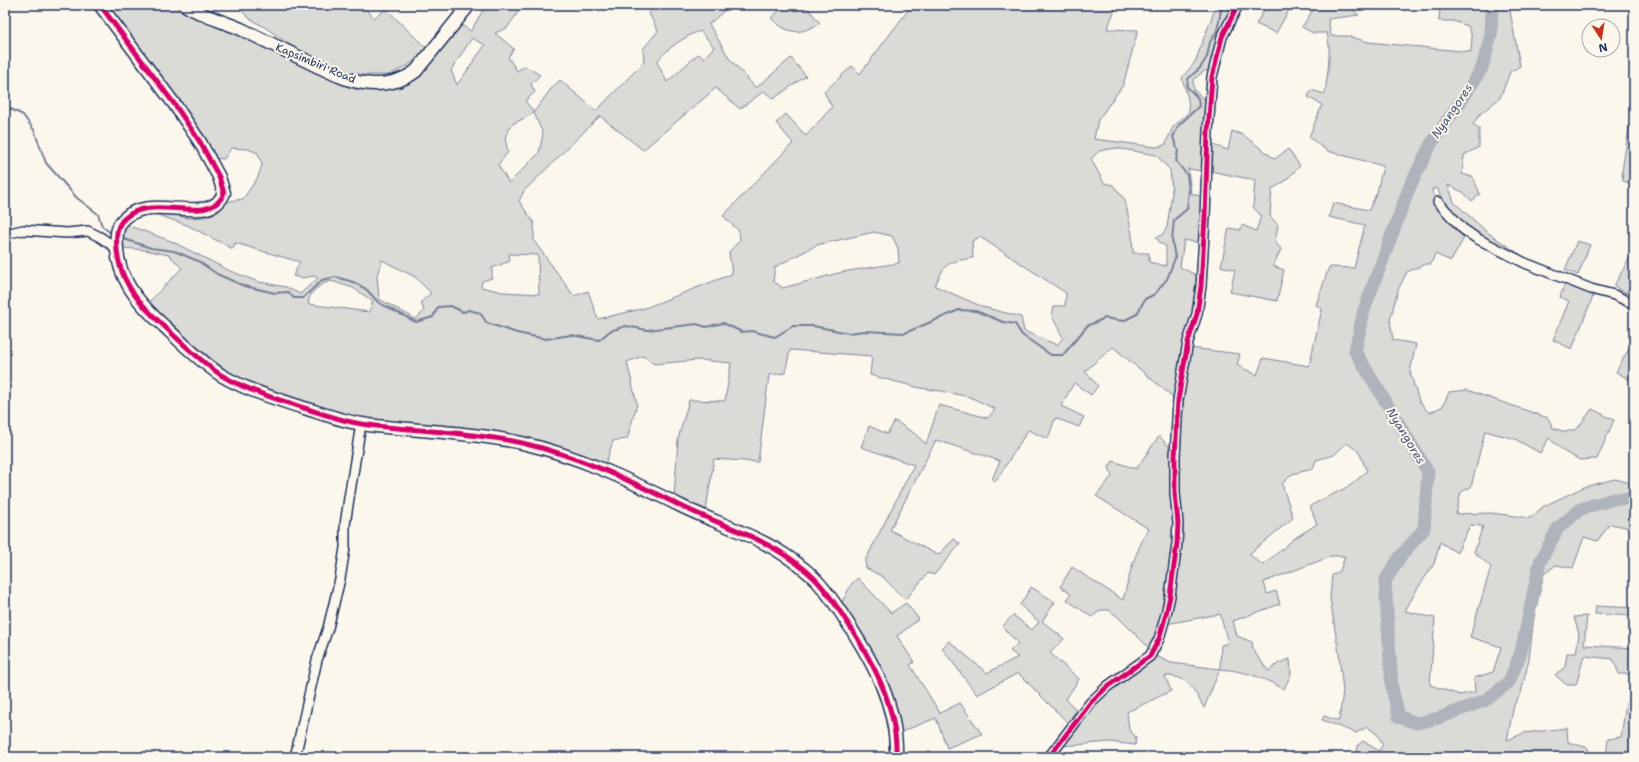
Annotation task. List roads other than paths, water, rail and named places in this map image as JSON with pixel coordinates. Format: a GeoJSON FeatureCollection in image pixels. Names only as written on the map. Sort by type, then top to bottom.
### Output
{"type":"FeatureCollection","features":[{"type":"Feature","properties":{"kind":"street"},"geometry":{"type":"LineString","coordinates":[[100,5],[175,105],[200,142],[219,177],[224,193],[219,202],[201,210],[151,207],[135,210],[120,222],[118,242],[121,268],[124,278],[135,297],[185,346],[218,373],[235,383],[255,392],[323,414],[361,424],[522,443],[587,462],[693,512],[746,534],[776,550],[795,562],[814,578],[833,600],[858,638],[877,672],[890,706],[896,734],[896,757]]}},
{"type":"Feature","properties":{"kind":"street","name":"Kapsimbiri Road"},"geometry":{"type":"LineString","coordinates":[[184,5],[196,12],[239,29],[327,70],[352,80],[374,84],[400,80],[416,71],[469,5]]}},
{"type":"Feature","properties":{"kind":"street"},"geometry":{"type":"LineString","coordinates":[[1049,757],[1091,702],[1108,686],[1150,656],[1159,639],[1166,614],[1177,543],[1178,523],[1175,493],[1175,457],[1178,400],[1188,342],[1197,314],[1201,286],[1212,77],[1222,37],[1238,5]]}},
{"type":"Feature","properties":{"kind":"street"},"geometry":{"type":"LineString","coordinates":[[1438,202],[1457,224],[1476,238],[1525,263],[1591,289],[1614,295],[1634,304]]}},
{"type":"Feature","properties":{"kind":"street"},"geometry":{"type":"LineString","coordinates":[[5,234],[15,230],[67,232],[88,231],[100,237],[118,242]]}},
{"type":"Feature","properties":{"kind":"street"},"geometry":{"type":"LineString","coordinates":[[295,757],[317,660],[328,628],[340,579],[345,548],[345,525],[361,424]]}},
{"type":"Feature","properties":{"kind":"waterway"},"geometry":{"type":"LineString","coordinates":[[121,238],[151,248],[174,251],[198,261],[217,274],[244,286],[275,293],[288,292],[294,298],[303,298],[322,280],[336,277],[353,282],[366,289],[379,303],[416,322],[433,317],[438,307],[451,306],[463,312],[469,310],[480,313],[487,323],[517,333],[546,339],[571,335],[599,340],[610,331],[626,326],[647,330],[697,324],[706,327],[723,323],[742,332],[751,331],[775,337],[793,326],[813,326],[849,333],[864,331],[905,333],[959,310],[976,311],[1003,322],[1015,324],[1022,335],[1051,355],[1063,355],[1087,326],[1105,318],[1123,321],[1137,314],[1145,299],[1155,294],[1167,279],[1175,258],[1172,240],[1174,220],[1187,209],[1189,191],[1187,175],[1176,161],[1178,151],[1173,137],[1179,125],[1199,106],[1198,98],[1187,87],[1188,79],[1200,68],[1207,57],[1210,42],[1217,31],[1222,5]]}},
{"type":"Feature","properties":{"kind":"waterway","name":"Nyangores"},"geometry":{"type":"LineString","coordinates":[[1492,5],[1491,35],[1482,68],[1431,144],[1410,186],[1364,310],[1355,351],[1428,472],[1424,529],[1400,557],[1385,581],[1392,688],[1399,717],[1417,723],[1439,718],[1486,700],[1509,682],[1521,652],[1540,562],[1558,528],[1581,509],[1613,499],[1632,499],[1634,501]]}},
{"type":"Feature","properties":{"kind":"waterway"},"geometry":{"type":"LineString","coordinates":[[5,106],[23,115],[34,130],[46,163],[77,198],[98,214],[102,226],[112,234]]}}]}
